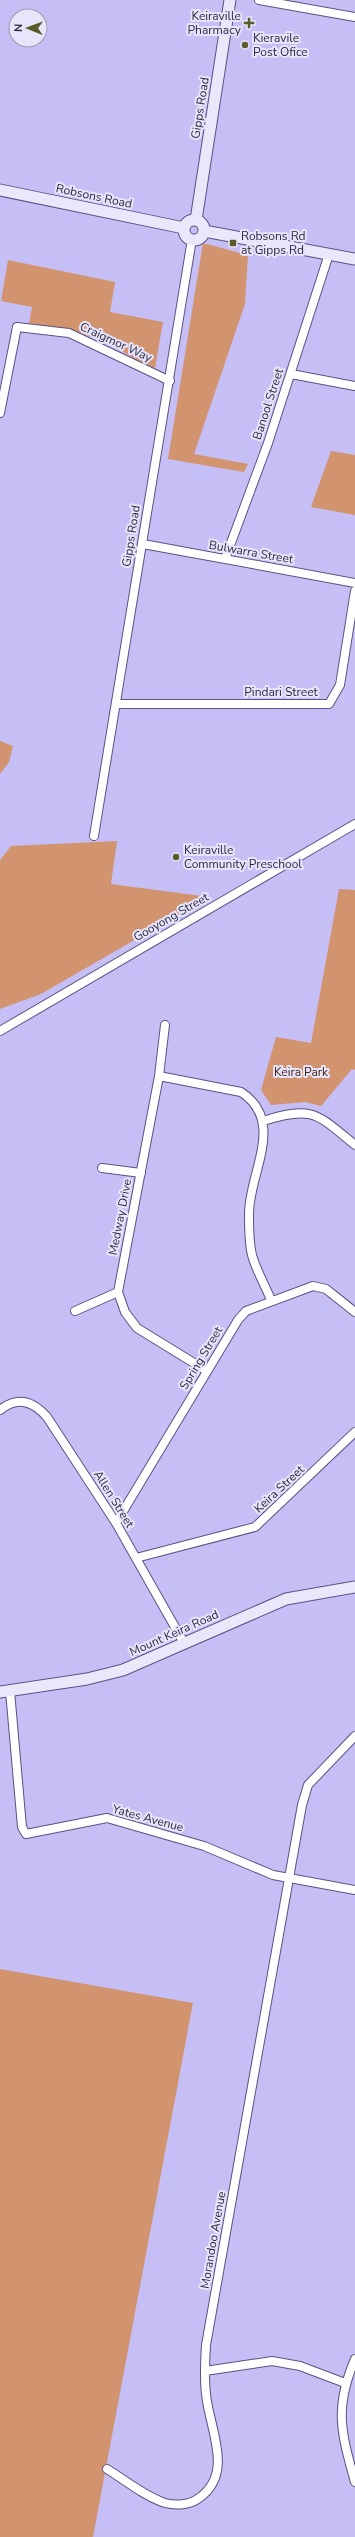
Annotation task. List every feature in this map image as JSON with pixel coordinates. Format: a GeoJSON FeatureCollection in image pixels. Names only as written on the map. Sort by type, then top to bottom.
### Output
{"type":"FeatureCollection","features":[{"type":"Feature","properties":{"kind":"main road","name":"Gipps Road"},"geometry":{"type":"LineString","coordinates":[[196,220],[230,0]]}},
{"type":"Feature","properties":{"kind":"main road","name":"Robsons Road"},"geometry":{"type":"LineString","coordinates":[[0,190],[184,228]]}},
{"type":"Feature","properties":{"kind":"main road"},"geometry":{"type":"LineString","coordinates":[[196,220],[202,224],[204,231],[198,239],[192,240],[186,236],[184,228],[188,221],[196,220]]}},
{"type":"Feature","properties":{"kind":"main road"},"geometry":{"type":"LineString","coordinates":[[204,231],[355,259]]}},
{"type":"Feature","properties":{"kind":"main road","name":"Mount Keira Road"},"geometry":{"type":"LineString","coordinates":[[5,1691],[108,1674],[136,1665],[286,1599],[355,1587]]}},
{"type":"Feature","properties":{"kind":"street"},"geometry":{"type":"LineString","coordinates":[[258,0],[355,17]]}},
{"type":"Feature","properties":{"kind":"street","name":"Gipps Road"},"geometry":{"type":"LineString","coordinates":[[94,836],[192,240]]}},
{"type":"Feature","properties":{"kind":"street","name":"Banool Street"},"geometry":{"type":"LineString","coordinates":[[225,559],[291,374],[329,254]]}},
{"type":"Feature","properties":{"kind":"street","name":"Craigmor Way"},"geometry":{"type":"LineString","coordinates":[[0,413],[17,327],[69,333],[170,381]]}},
{"type":"Feature","properties":{"kind":"street"},"geometry":{"type":"LineString","coordinates":[[291,374],[355,386]]}},
{"type":"Feature","properties":{"kind":"street","name":"Bulwarra Street"},"geometry":{"type":"LineString","coordinates":[[143,544],[355,583]]}},
{"type":"Feature","properties":{"kind":"street","name":"Pindari Street"},"geometry":{"type":"LineString","coordinates":[[116,704],[329,704],[340,685],[355,591]]}},
{"type":"Feature","properties":{"kind":"street","name":"Gooyong Street"},"geometry":{"type":"LineString","coordinates":[[0,1031],[355,824]]}},
{"type":"Feature","properties":{"kind":"street","name":"Medway Drive"},"geometry":{"type":"LineString","coordinates":[[118,1292],[159,1076],[165,1026]]}},
{"type":"Feature","properties":{"kind":"street"},"geometry":{"type":"LineString","coordinates":[[159,1076],[242,1092],[257,1106],[263,1121],[264,1137],[249,1213],[252,1254],[271,1300]]}},
{"type":"Feature","properties":{"kind":"street"},"geometry":{"type":"LineString","coordinates":[[263,1121],[288,1113],[310,1113],[326,1121],[355,1145]]}},
{"type":"Feature","properties":{"kind":"street"},"geometry":{"type":"LineString","coordinates":[[102,1168],[141,1173]]}},
{"type":"Feature","properties":{"kind":"street","name":"Spring Street"},"geometry":{"type":"LineString","coordinates":[[116,1523],[242,1315],[251,1308],[271,1300],[305,1288],[320,1286],[335,1295],[355,1312]]}},
{"type":"Feature","properties":{"kind":"street"},"geometry":{"type":"LineString","coordinates":[[75,1311],[118,1292],[125,1312],[137,1328],[207,1371]]}},
{"type":"Feature","properties":{"kind":"street","name":"Allen Street"},"geometry":{"type":"LineString","coordinates":[[0,1410],[15,1403],[30,1402],[37,1406],[47,1417],[116,1523],[184,1643]]}},
{"type":"Feature","properties":{"kind":"street","name":"Keira Street"},"geometry":{"type":"LineString","coordinates":[[136,1558],[255,1527],[355,1432]]}},
{"type":"Feature","properties":{"kind":"street","name":"Yates Avenue"},"geometry":{"type":"LineString","coordinates":[[5,1691],[22,1827],[26,1834],[107,1818],[204,1846],[273,1875],[355,1890]]}},
{"type":"Feature","properties":{"kind":"street","name":"Morandoo Avenue"},"geometry":{"type":"LineString","coordinates":[[107,2469],[166,2503],[183,2505],[202,2496],[214,2481],[219,2465],[206,2395],[205,2371],[208,2337],[302,1805],[308,1785],[355,1736]]}},
{"type":"Feature","properties":{"kind":"street"},"geometry":{"type":"LineString","coordinates":[[355,2359],[345,2383],[341,2407],[341,2424],[355,2482]]}},
{"type":"Feature","properties":{"kind":"street"},"geometry":{"type":"LineString","coordinates":[[205,2371],[272,2361],[300,2366],[345,2383]]}},
{"type":"Feature","properties":{"kind":"green space"},"geometry":{"type":"Polygon","coordinates":[[[203,243],[248,255],[245,304],[194,454],[248,464],[244,472],[168,459],[203,243]]]}},
{"type":"Feature","properties":{"kind":"green space"},"geometry":{"type":"Polygon","coordinates":[[[8,260],[115,282],[110,312],[163,322],[155,368],[142,363],[105,342],[68,331],[29,323],[32,307],[1,301],[8,260]]]}},
{"type":"Feature","properties":{"kind":"green space"},"geometry":{"type":"Polygon","coordinates":[[[331,451],[355,455],[355,515],[311,507],[331,451]]]}},
{"type":"Feature","properties":{"kind":"green space"},"geometry":{"type":"Polygon","coordinates":[[[0,741],[13,746],[9,762],[0,774],[0,741]]]}},
{"type":"Feature","properties":{"kind":"green space"},"geometry":{"type":"Polygon","coordinates":[[[117,841],[111,884],[209,897],[41,994],[0,1009],[0,860],[11,846],[117,841]]]}},
{"type":"Feature","properties":{"kind":"green space","name":"Keira Park"},"geometry":{"type":"Polygon","coordinates":[[[339,889],[355,890],[355,1070],[352,1069],[321,1106],[305,1102],[271,1105],[261,1090],[276,1037],[311,1043],[339,889]]]}},
{"type":"Feature","properties":{"kind":"green space"},"geometry":{"type":"Polygon","coordinates":[[[0,1969],[193,2003],[93,2537],[0,2537],[0,1969]]]}},
{"type":"Feature","properties":{"kind":"place","name":"Keiraville Pharmacy"},"geometry":{"type":"Point","coordinates":[249,23]}},
{"type":"Feature","properties":{"kind":"place","name":"Kieravile Post Ofice"},"geometry":{"type":"Point","coordinates":[245,45]}},
{"type":"Feature","properties":{"kind":"place","name":"Robsons Rd at Gipps Rd"},"geometry":{"type":"Point","coordinates":[233,243]}},
{"type":"Feature","properties":{"kind":"place","name":"Keiraville Community Preschool"},"geometry":{"type":"Point","coordinates":[176,857]}}]}
